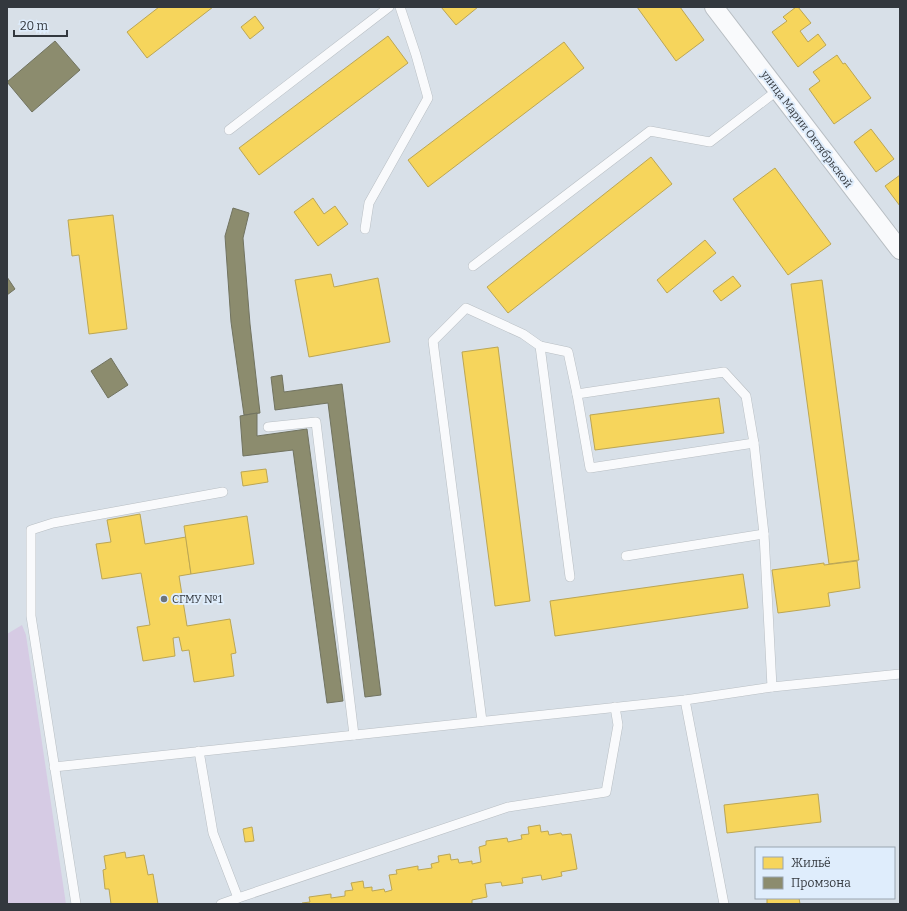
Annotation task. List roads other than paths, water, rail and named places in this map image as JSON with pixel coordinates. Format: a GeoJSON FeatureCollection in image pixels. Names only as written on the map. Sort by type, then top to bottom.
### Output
{"type":"FeatureCollection","features":[{"type":"Feature","properties":{"kind":"street","name":"улица Марии Октябрьской"},"geometry":{"type":"LineString","coordinates":[[714,7],[900,250]]}},
{"type":"Feature","properties":{"kind":"lane"},"geometry":{"type":"LineString","coordinates":[[229,130],[389,7]]}},
{"type":"Feature","properties":{"kind":"lane"},"geometry":{"type":"LineString","coordinates":[[365,229],[369,203],[428,98],[400,7]]}},
{"type":"Feature","properties":{"kind":"lane"},"geometry":{"type":"LineString","coordinates":[[473,266],[650,131],[710,142],[778,90]]}},
{"type":"Feature","properties":{"kind":"lane"},"geometry":{"type":"LineString","coordinates":[[482,721],[433,341],[466,308],[523,334],[540,346],[568,352],[590,468],[754,443]]}},
{"type":"Feature","properties":{"kind":"lane"},"geometry":{"type":"LineString","coordinates":[[540,346],[570,577]]}},
{"type":"Feature","properties":{"kind":"lane"},"geometry":{"type":"LineString","coordinates":[[577,394],[724,372],[746,396],[754,443],[764,534],[772,687]]}},
{"type":"Feature","properties":{"kind":"lane"},"geometry":{"type":"LineString","coordinates":[[268,427],[316,422],[354,735]]}},
{"type":"Feature","properties":{"kind":"lane"},"geometry":{"type":"LineString","coordinates":[[76,904],[31,616],[31,530],[53,523],[223,492]]}},
{"type":"Feature","properties":{"kind":"lane"},"geometry":{"type":"LineString","coordinates":[[626,556],[764,534]]}},
{"type":"Feature","properties":{"kind":"lane"},"geometry":{"type":"LineString","coordinates":[[54,767],[685,700],[772,687],[900,674]]}},
{"type":"Feature","properties":{"kind":"lane"},"geometry":{"type":"LineString","coordinates":[[685,700],[724,904]]}},
{"type":"Feature","properties":{"kind":"lane"},"geometry":{"type":"LineString","coordinates":[[222,904],[508,807],[606,792],[618,725],[616,707]]}},
{"type":"Feature","properties":{"kind":"lane"},"geometry":{"type":"LineString","coordinates":[[200,751],[213,833],[238,898]]}},
{"type":"Feature","properties":{"kind":"place","name":"СГМУ №1"},"geometry":{"type":"Point","coordinates":[164,599]}}]}
